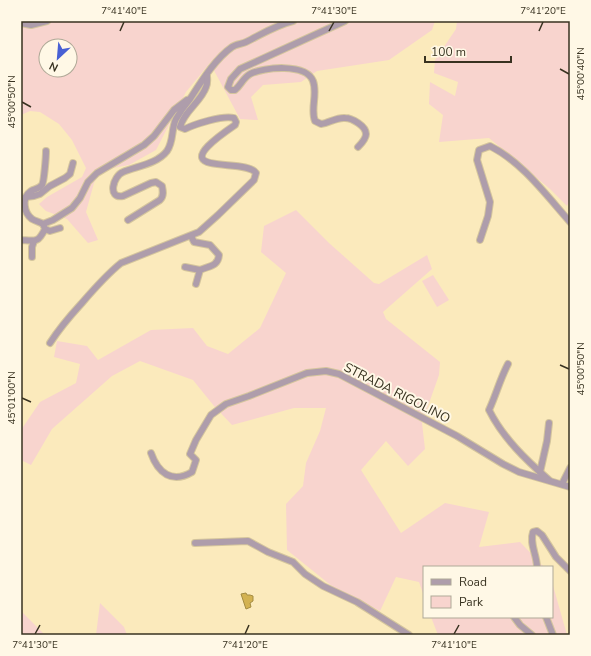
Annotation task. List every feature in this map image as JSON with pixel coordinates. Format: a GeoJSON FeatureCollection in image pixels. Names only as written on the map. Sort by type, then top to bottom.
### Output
{"type":"FeatureCollection","features":[{"type":"Feature","properties":{"kind":"street"},"geometry":{"type":"LineString","coordinates":[[21,23],[31,25],[47,21]]}},
{"type":"Feature","properties":{"kind":"street"},"geometry":{"type":"LineString","coordinates":[[128,220],[160,200],[163,191],[162,186],[156,182],[152,183],[119,197],[113,192],[115,179],[121,172],[152,161],[166,151],[173,136],[175,120],[216,62],[232,46],[245,42],[268,30],[294,21]]}},
{"type":"Feature","properties":{"kind":"street"},"geometry":{"type":"LineString","coordinates":[[345,21],[245,66],[234,74],[228,87],[231,90],[235,90],[246,76],[265,70],[289,69],[305,72],[312,78],[314,84],[313,114],[315,121],[321,124],[344,117],[353,120],[365,130],[366,133],[366,138],[358,147]]}},
{"type":"Feature","properties":{"kind":"street"},"geometry":{"type":"LineString","coordinates":[[50,343],[60,329],[113,269],[121,263],[191,236],[202,230],[252,182],[256,174],[255,171],[249,168],[212,164],[204,161],[202,157],[206,148],[235,125],[236,122],[234,118],[221,118],[185,129],[180,127],[184,118],[204,92],[207,84],[207,75]]}},
{"type":"Feature","properties":{"kind":"street"},"geometry":{"type":"LineString","coordinates":[[21,240],[34,241],[40,238],[44,226],[72,208],[80,198],[88,182],[97,173],[144,145],[154,136],[174,110],[192,96]]}},
{"type":"Feature","properties":{"kind":"street"},"geometry":{"type":"LineString","coordinates":[[480,240],[488,216],[490,202],[477,160],[479,150],[490,146],[501,152],[524,170],[570,222]]}},
{"type":"Feature","properties":{"kind":"street"},"geometry":{"type":"LineString","coordinates":[[46,151],[43,175],[44,179],[42,185],[30,192],[24,202],[26,212],[32,219],[50,231],[60,228]]}},
{"type":"Feature","properties":{"kind":"street"},"geometry":{"type":"LineString","coordinates":[[26,197],[40,194],[50,186],[65,178],[70,174],[73,163]]}},
{"type":"Feature","properties":{"kind":"street"},"geometry":{"type":"LineString","coordinates":[[185,267],[200,270],[215,265],[218,261],[219,255],[210,245],[194,242],[191,236]]}},
{"type":"Feature","properties":{"kind":"street"},"geometry":{"type":"LineString","coordinates":[[32,257],[32,247],[34,241]]}},
{"type":"Feature","properties":{"kind":"street"},"geometry":{"type":"LineString","coordinates":[[196,284],[200,270]]}},
{"type":"Feature","properties":{"kind":"street"},"geometry":{"type":"LineString","coordinates":[[508,364],[489,410],[494,420],[516,448],[551,481]]}},
{"type":"Feature","properties":{"kind":"street","name":"STRADA RIGOLINO"},"geometry":{"type":"LineString","coordinates":[[151,453],[154,463],[162,473],[174,477],[184,476],[192,472],[196,460],[190,454],[196,440],[211,415],[226,404],[307,373],[326,371],[339,374],[414,412],[514,469],[570,487]]}},
{"type":"Feature","properties":{"kind":"street"},"geometry":{"type":"LineString","coordinates":[[540,472],[549,423]]}},
{"type":"Feature","properties":{"kind":"street"},"geometry":{"type":"LineString","coordinates":[[562,484],[570,468]]}},
{"type":"Feature","properties":{"kind":"street"},"geometry":{"type":"LineString","coordinates":[[537,566],[537,560],[531,538],[533,532],[537,531],[542,535],[556,557],[570,571]]}},
{"type":"Feature","properties":{"kind":"street"},"geometry":{"type":"LineString","coordinates":[[195,543],[248,541],[268,552],[293,562],[305,574],[323,586],[357,602],[409,635]]}},
{"type":"Feature","properties":{"kind":"street"},"geometry":{"type":"LineString","coordinates":[[515,618],[520,625],[532,635]]}},
{"type":"Feature","properties":{"kind":"street"},"geometry":{"type":"LineString","coordinates":[[546,618],[553,635]]}},
{"type":"Feature","properties":{"kind":"green space"},"geometry":{"type":"Polygon","coordinates":[[[21,21],[435,21],[432,30],[389,60],[317,71],[301,82],[263,85],[251,97],[258,120],[240,119],[210,63],[186,92],[156,150],[129,165],[108,169],[99,174],[94,183],[86,212],[98,240],[88,243],[67,219],[46,211],[39,204],[47,197],[82,177],[86,168],[72,140],[59,124],[40,112],[30,111],[21,115],[21,21]]]}},
{"type":"Feature","properties":{"kind":"green space"},"geometry":{"type":"Polygon","coordinates":[[[457,21],[570,21],[570,199],[567,206],[550,189],[489,138],[439,142],[443,115],[429,104],[430,82],[455,96],[458,82],[434,73],[435,60],[456,29],[457,21]]]}},
{"type":"Feature","properties":{"kind":"green space"},"geometry":{"type":"Polygon","coordinates":[[[296,210],[329,243],[374,283],[379,284],[427,255],[432,269],[383,312],[386,319],[440,362],[439,375],[422,423],[425,449],[408,466],[386,441],[361,470],[401,533],[445,503],[489,512],[479,547],[520,542],[543,566],[423,566],[423,593],[419,582],[396,577],[380,611],[333,587],[287,550],[286,504],[303,486],[306,463],[320,431],[326,408],[294,408],[232,425],[193,380],[140,361],[112,376],[52,429],[31,465],[21,460],[21,430],[40,402],[76,383],[80,364],[54,357],[57,341],[87,346],[98,360],[151,330],[193,328],[207,346],[228,354],[260,328],[286,273],[261,252],[264,226],[296,210]]]}},
{"type":"Feature","properties":{"kind":"green space"},"geometry":{"type":"Polygon","coordinates":[[[433,275],[449,300],[437,307],[422,281],[433,275]]]}},
{"type":"Feature","properties":{"kind":"green space"},"geometry":{"type":"Polygon","coordinates":[[[553,586],[567,635],[438,635],[431,618],[553,618],[553,586]]]}},
{"type":"Feature","properties":{"kind":"green space"},"geometry":{"type":"Polygon","coordinates":[[[100,603],[124,627],[127,635],[96,635],[100,603]]]}},
{"type":"Feature","properties":{"kind":"green space"},"geometry":{"type":"Polygon","coordinates":[[[21,611],[45,635],[21,635],[21,611]]]}},
{"type":"Feature","properties":{"kind":"shaded area"},"geometry":{"type":"Polygon","coordinates":[[[246,593],[247,595],[253,596],[253,601],[250,603],[251,607],[246,609],[241,594],[246,593]]]}}]}
